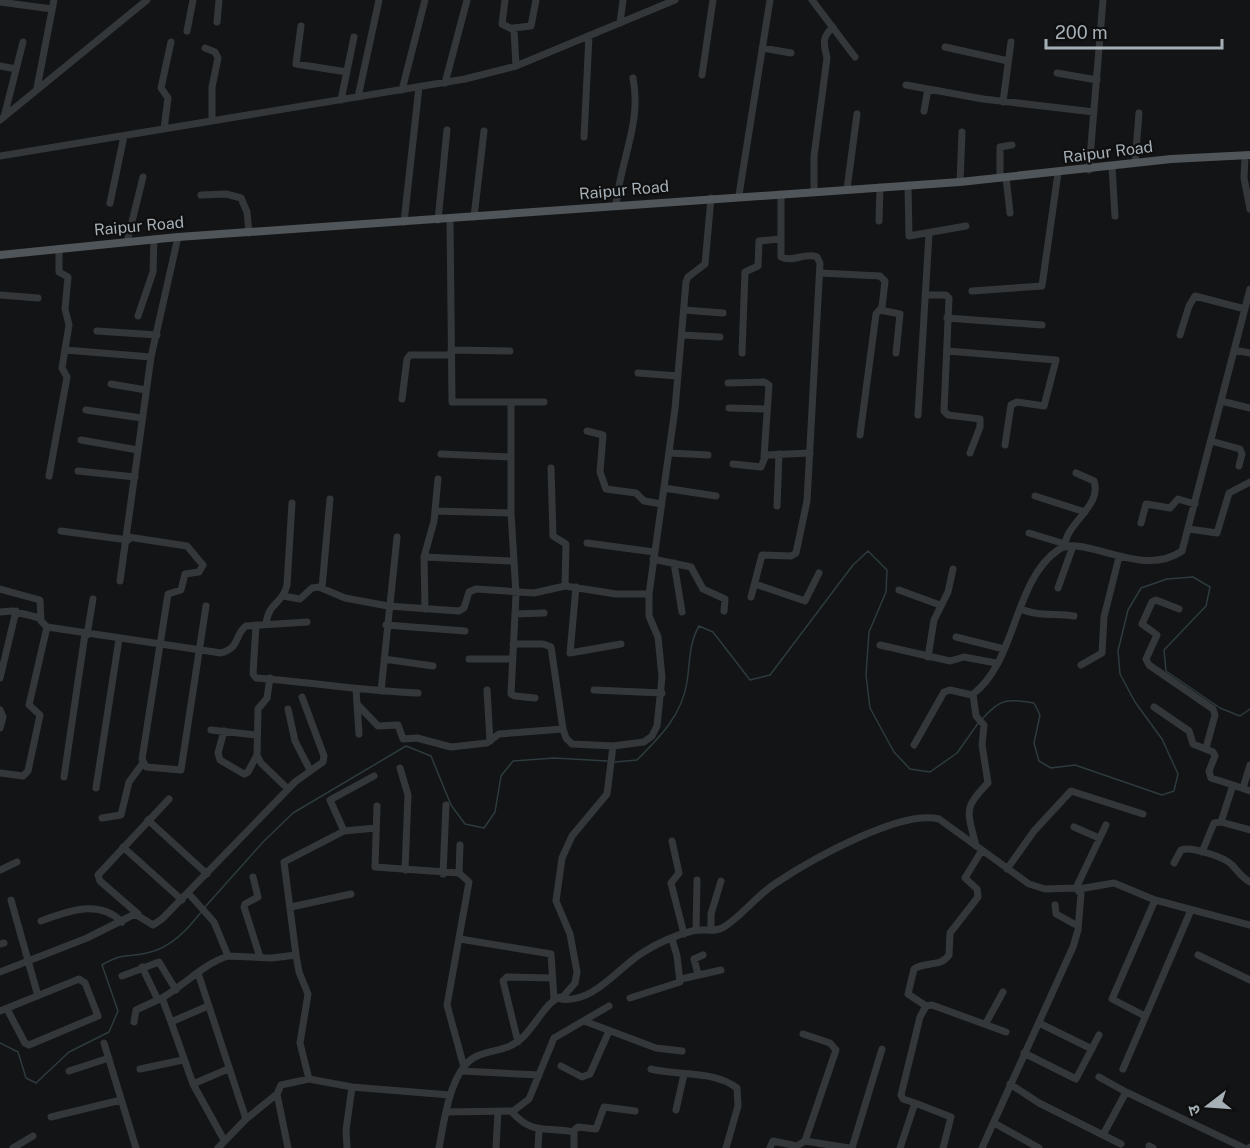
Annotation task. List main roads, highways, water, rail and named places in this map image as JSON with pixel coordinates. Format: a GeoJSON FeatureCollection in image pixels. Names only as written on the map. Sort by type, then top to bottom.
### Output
{"type":"FeatureCollection","features":[{"type":"Feature","properties":{"kind":"main road","name":"Raipur Road"},"geometry":{"type":"LineString","coordinates":[[0,255],[178,237],[438,220],[738,195],[960,182],[1089,170],[1135,163],[1248,156]]}},
{"type":"Feature","properties":{"kind":"waterway"},"geometry":{"type":"LineString","coordinates":[[615,762],[637,760],[669,725],[684,694],[692,646],[699,626],[713,632],[750,680],[770,675],[853,565],[868,551],[887,570],[886,592],[869,632],[866,675],[870,708],[894,752],[910,769],[930,772],[957,753],[979,722]]}},
{"type":"Feature","properties":{"kind":"waterway"},"geometry":{"type":"LineString","coordinates":[[983,718],[1000,703],[1011,701],[1034,703],[1040,715],[1034,743],[1039,761],[1051,768],[1075,765],[1162,795],[1174,791],[1178,774],[1162,739],[1135,702],[1120,674],[1118,651],[1128,610],[1141,588],[1167,579],[1193,577],[1210,587],[1206,606],[1164,650],[1166,671],[1220,708],[1240,716],[1250,709]]}},
{"type":"Feature","properties":{"kind":"waterway"},"geometry":{"type":"LineString","coordinates":[[205,907],[264,841],[293,813],[406,746],[431,756],[451,805],[465,824],[484,828],[495,812],[501,776],[513,761],[554,758],[607,761]]}},
{"type":"Feature","properties":{"kind":"waterway"},"geometry":{"type":"LineString","coordinates":[[0,1043],[18,1052],[26,1078],[36,1083],[69,1052],[109,1032],[118,1011],[102,965],[120,957],[147,953],[164,947],[185,931],[202,911]]}}]}
